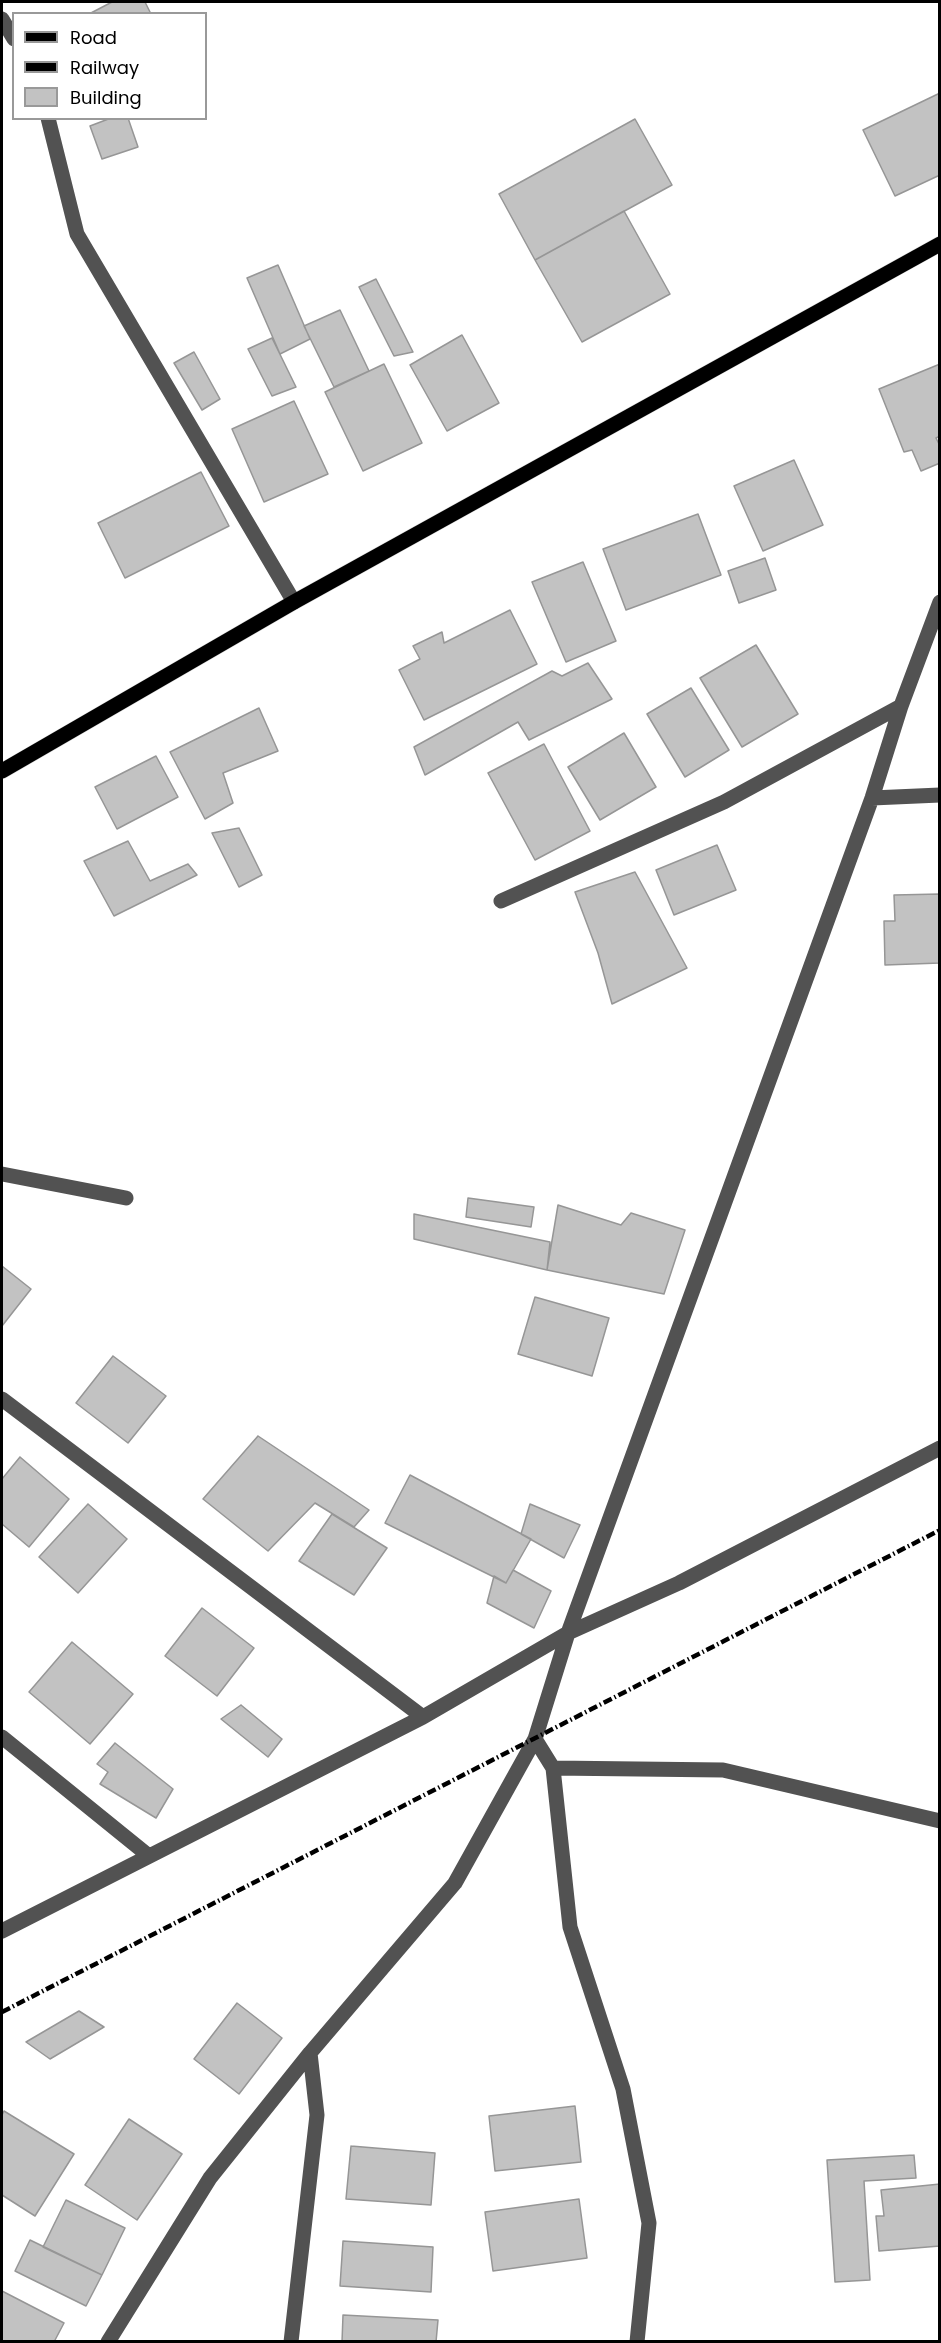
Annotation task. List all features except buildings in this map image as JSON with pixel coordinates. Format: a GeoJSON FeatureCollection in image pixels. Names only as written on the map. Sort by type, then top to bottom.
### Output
{"type":"FeatureCollection","features":[{"type":"Feature","properties":{"kind":"main road"},"geometry":{"type":"LineString","coordinates":[[2,771],[294,602],[939,244]]}},
{"type":"Feature","properties":{"kind":"street"},"geometry":{"type":"LineString","coordinates":[[2,19],[12,36]]}},
{"type":"Feature","properties":{"kind":"street"},"geometry":{"type":"LineString","coordinates":[[48,120],[77,234],[294,602]]}},
{"type":"Feature","properties":{"kind":"street"},"geometry":{"type":"LineString","coordinates":[[108,2342],[210,2178],[310,2053],[455,1883],[535,1739],[568,1633],[872,798],[901,706],[939,602]]}},
{"type":"Feature","properties":{"kind":"street"},"geometry":{"type":"LineString","coordinates":[[501,900],[724,802],[901,706]]}},
{"type":"Feature","properties":{"kind":"street"},"geometry":{"type":"LineString","coordinates":[[872,798],[939,795]]}},
{"type":"Feature","properties":{"kind":"street"},"geometry":{"type":"LineString","coordinates":[[2,1174],[126,1198]]}},
{"type":"Feature","properties":{"kind":"street"},"geometry":{"type":"LineString","coordinates":[[2,1398],[423,1717]]}},
{"type":"Feature","properties":{"kind":"street"},"geometry":{"type":"LineString","coordinates":[[2,1931],[423,1717],[568,1633],[679,1583],[939,1448]]}},
{"type":"Feature","properties":{"kind":"street"},"geometry":{"type":"LineString","coordinates":[[2,1737],[149,1856]]}},
{"type":"Feature","properties":{"kind":"street"},"geometry":{"type":"LineString","coordinates":[[535,1739],[553,1768],[570,1927],[623,2089],[649,2223],[637,2342]]}},
{"type":"Feature","properties":{"kind":"street"},"geometry":{"type":"LineString","coordinates":[[553,1768],[723,1770],[939,1821]]}},
{"type":"Feature","properties":{"kind":"street"},"geometry":{"type":"LineString","coordinates":[[291,2342],[317,2115],[310,2053]]}},
{"type":"Feature","properties":{"kind":"railway"},"geometry":{"type":"LineString","coordinates":[[2,2012],[940,1530]]}}]}
